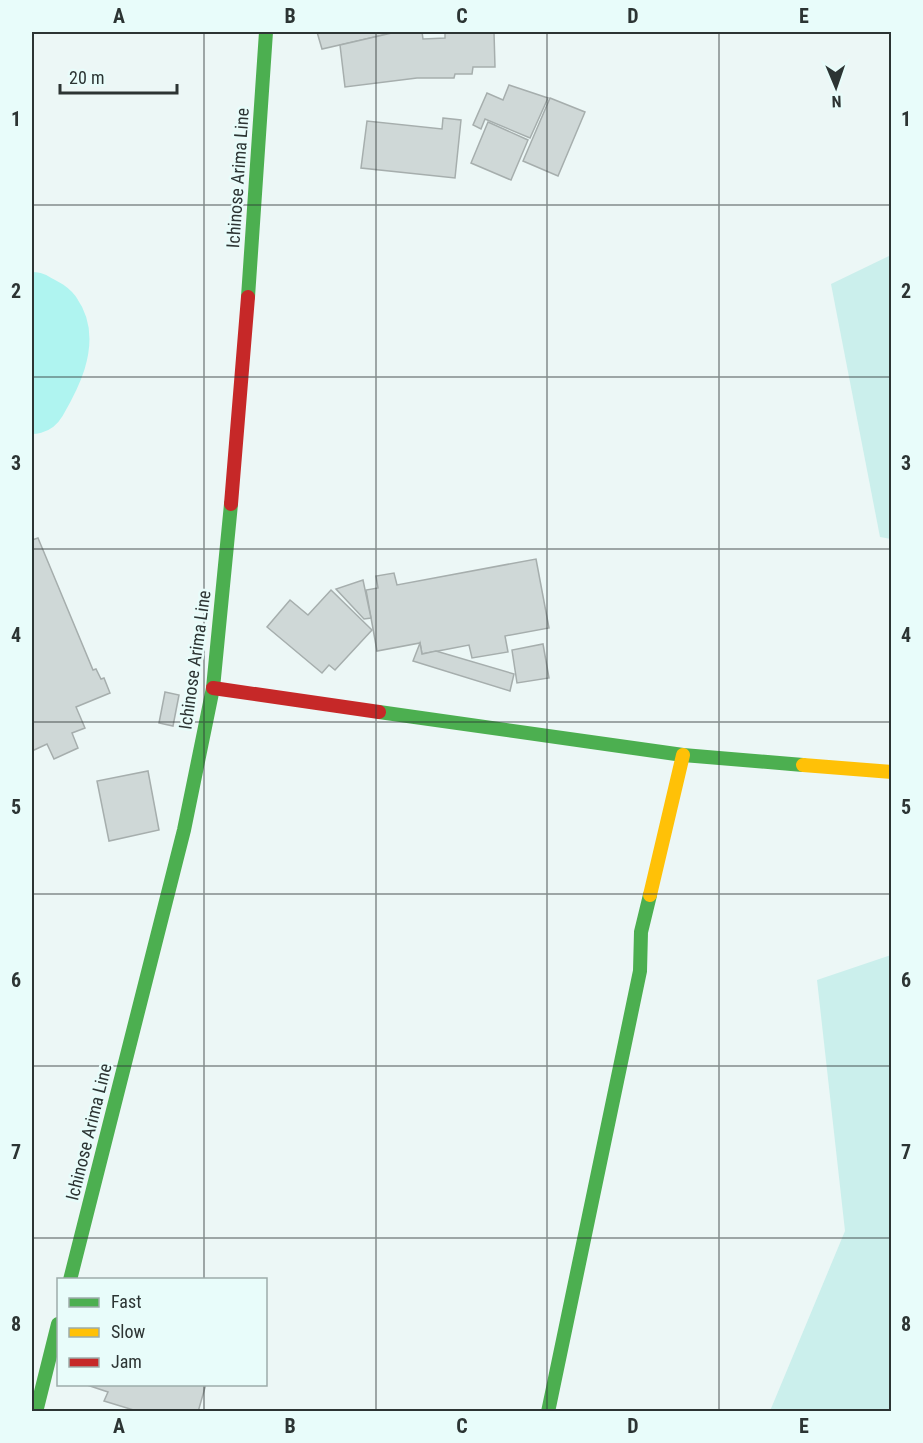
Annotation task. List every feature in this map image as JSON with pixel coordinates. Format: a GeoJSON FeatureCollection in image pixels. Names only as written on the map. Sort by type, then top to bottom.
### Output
{"type":"FeatureCollection","features":[{"type":"Feature","properties":{"kind":"main road","name":"Ichinose Arima Line"},"geometry":{"type":"LineString","coordinates":[[71,1278],[184,830],[213,687],[241,401],[267,32]]}},
{"type":"Feature","properties":{"kind":"main road"},"geometry":{"type":"LineString","coordinates":[[213,687],[683,755],[891,772]]}},
{"type":"Feature","properties":{"kind":"main road"},"geometry":{"type":"LineString","coordinates":[[548,1412],[637,983],[641,932],[683,755]]}},
{"type":"Feature","properties":{"kind":"main road"},"geometry":{"type":"LineString","coordinates":[[36,1412],[57,1328]]}},
{"type":"Feature","properties":{"kind":"shaded area"},"geometry":{"type":"Polygon","coordinates":[[[891,255],[891,539],[880,537],[831,284],[891,255]]]}},
{"type":"Feature","properties":{"kind":"shaded area"},"geometry":{"type":"Polygon","coordinates":[[[891,955],[891,1411],[770,1411],[845,1231],[817,980],[891,955]]]}},
{"type":"Feature","properties":{"kind":"building"},"geometry":{"type":"Polygon","coordinates":[[[317,32],[396,32],[322,49],[317,32]]]}},
{"type":"Feature","properties":{"kind":"building"},"geometry":{"type":"Polygon","coordinates":[[[396,32],[422,32],[423,39],[445,38],[445,32],[494,32],[495,67],[473,67],[472,74],[455,74],[454,78],[417,78],[345,87],[340,45],[396,32]]]}},
{"type":"Feature","properties":{"kind":"building"},"geometry":{"type":"Polygon","coordinates":[[[509,85],[548,98],[530,138],[485,119],[481,129],[473,125],[487,93],[503,100],[509,85]]]}},
{"type":"Feature","properties":{"kind":"building"},"geometry":{"type":"Polygon","coordinates":[[[550,98],[585,112],[558,176],[523,161],[550,98]]]}},
{"type":"Feature","properties":{"kind":"building"},"geometry":{"type":"Polygon","coordinates":[[[443,118],[461,120],[455,178],[361,168],[367,121],[442,129],[443,118]]]}},
{"type":"Feature","properties":{"kind":"building"},"geometry":{"type":"Polygon","coordinates":[[[488,122],[528,140],[511,180],[471,163],[488,122]]]}},
{"type":"Feature","properties":{"kind":"building"},"geometry":{"type":"Polygon","coordinates":[[[38,538],[93,670],[96,669],[101,679],[104,678],[110,693],[76,707],[85,728],[72,733],[78,748],[54,759],[47,744],[32,751],[32,540],[38,538]]]}},
{"type":"Feature","properties":{"kind":"building"},"geometry":{"type":"Polygon","coordinates":[[[536,559],[549,628],[505,636],[508,652],[472,658],[469,645],[422,654],[420,643],[377,651],[366,590],[378,588],[376,576],[394,573],[397,585],[536,559]]]}},
{"type":"Feature","properties":{"kind":"building"},"geometry":{"type":"Polygon","coordinates":[[[363,580],[371,618],[364,619],[336,589],[363,580]]]}},
{"type":"Feature","properties":{"kind":"building"},"geometry":{"type":"Polygon","coordinates":[[[331,590],[372,630],[335,670],[329,665],[322,673],[267,627],[290,600],[308,615],[331,590]]]}},
{"type":"Feature","properties":{"kind":"building"},"geometry":{"type":"Polygon","coordinates":[[[420,643],[422,654],[436,651],[514,674],[510,691],[413,661],[420,643]]]}},
{"type":"Feature","properties":{"kind":"building"},"geometry":{"type":"Polygon","coordinates":[[[543,644],[549,678],[517,683],[512,650],[543,644]]]}},
{"type":"Feature","properties":{"kind":"building"},"geometry":{"type":"Polygon","coordinates":[[[165,692],[179,695],[173,726],[159,723],[165,692]]]}},
{"type":"Feature","properties":{"kind":"building"},"geometry":{"type":"Polygon","coordinates":[[[148,771],[159,830],[109,841],[97,781],[148,771]]]}},
{"type":"Feature","properties":{"kind":"building"},"geometry":{"type":"Polygon","coordinates":[[[90,1386],[205,1386],[198,1412],[140,1412],[104,1401],[108,1392],[90,1386]]]}},
{"type":"Feature","properties":{"kind":"waterway"},"geometry":{"type":"LineString","coordinates":[[32,307],[48,318],[53,328],[54,338],[51,360],[32,399]]}},
{"type":"Feature","properties":{"kind":"traffic: fast"},"geometry":{"type":"LineString","coordinates":[[248,297],[266,32]]}},
{"type":"Feature","properties":{"kind":"traffic: fast"},"geometry":{"type":"LineString","coordinates":[[71,1278],[184,830],[213,688],[231,504]]}},
{"type":"Feature","properties":{"kind":"traffic: fast"},"geometry":{"type":"LineString","coordinates":[[379,712],[683,755],[803,765]]}},
{"type":"Feature","properties":{"kind":"traffic: fast"},"geometry":{"type":"LineString","coordinates":[[548,1412],[640,971],[641,932],[650,895]]}},
{"type":"Feature","properties":{"kind":"traffic: fast"},"geometry":{"type":"LineString","coordinates":[[36,1412],[57,1328]]}},
{"type":"Feature","properties":{"kind":"traffic: slow"},"geometry":{"type":"LineString","coordinates":[[650,895],[683,755]]}},
{"type":"Feature","properties":{"kind":"traffic: slow"},"geometry":{"type":"LineString","coordinates":[[803,765],[892,772]]}},
{"type":"Feature","properties":{"kind":"traffic: jam"},"geometry":{"type":"LineString","coordinates":[[231,504],[248,297]]}},
{"type":"Feature","properties":{"kind":"traffic: jam"},"geometry":{"type":"LineString","coordinates":[[213,688],[379,712]]}}]}
